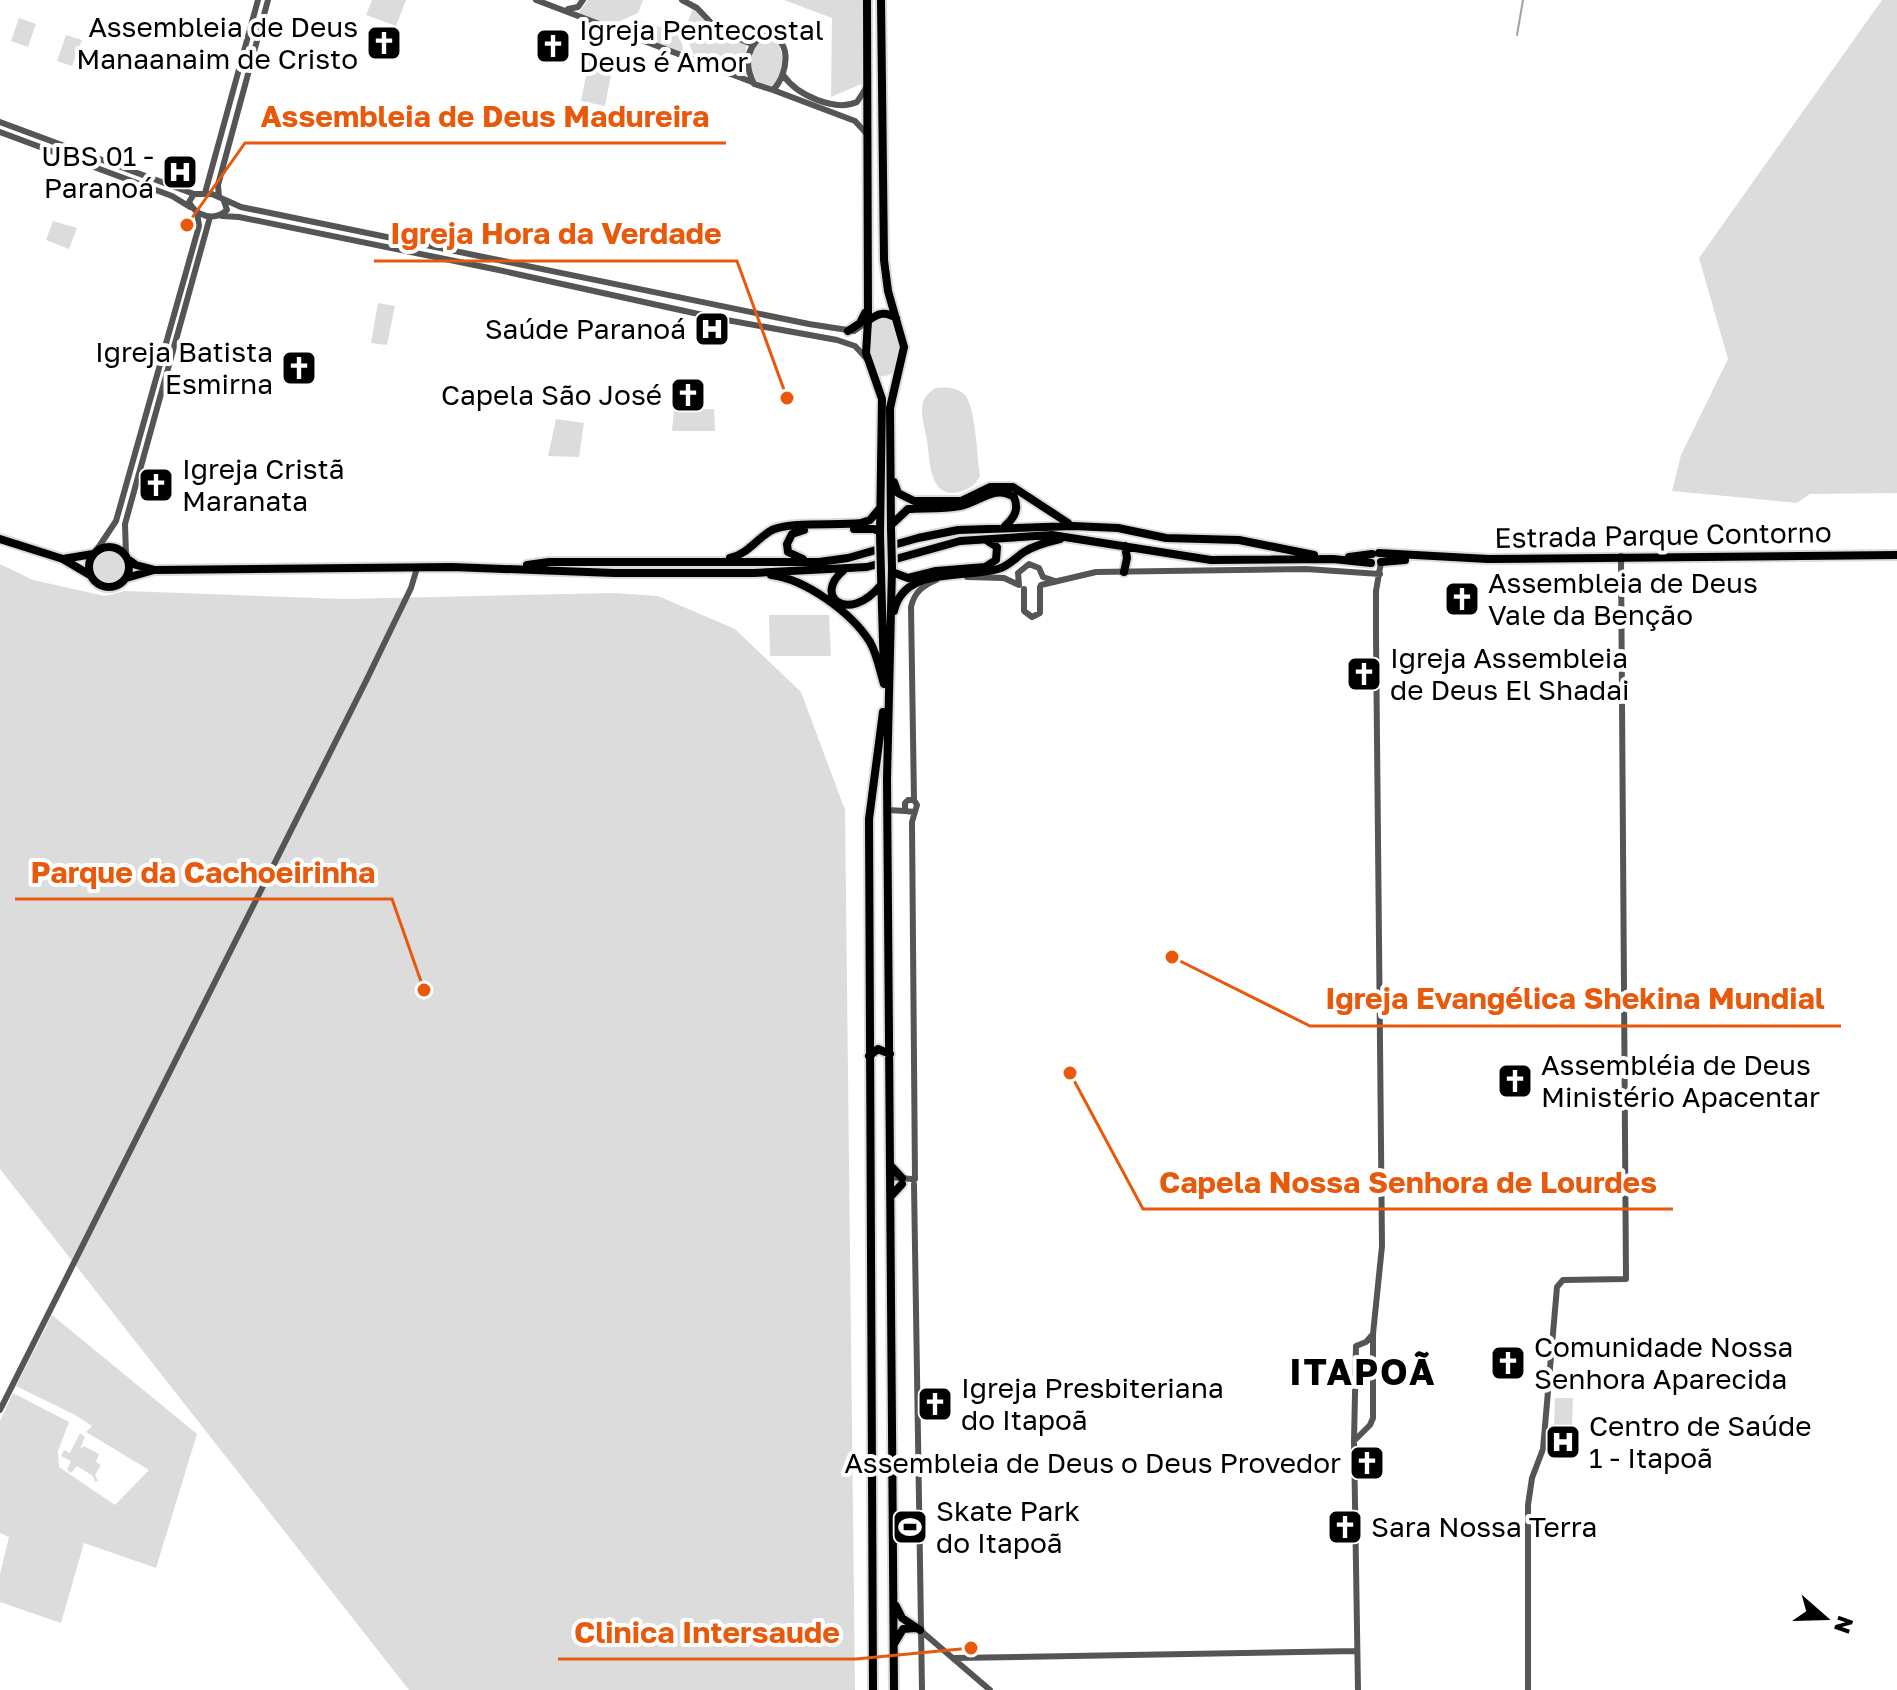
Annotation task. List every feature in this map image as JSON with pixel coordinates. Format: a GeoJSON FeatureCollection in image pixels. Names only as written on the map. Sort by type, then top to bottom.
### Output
{"type":"FeatureCollection","features":[{"type":"Feature","properties":{"kind":"main road"},"geometry":{"type":"LineString","coordinates":[[867,0],[868,360],[882,399],[880,533],[884,684],[882,737],[869,819],[873,1690]]}},
{"type":"Feature","properties":{"kind":"main road"},"geometry":{"type":"LineString","coordinates":[[881,0],[884,260],[888,291],[904,347],[890,408],[892,570],[888,807],[894,1690]]}},
{"type":"Feature","properties":{"kind":"main road"},"geometry":{"type":"LineString","coordinates":[[868,272],[876,279],[880,278],[884,260]]}},
{"type":"Feature","properties":{"kind":"main road"},"geometry":{"type":"LineString","coordinates":[[848,331],[860,323],[866,312],[868,272]]}},
{"type":"Feature","properties":{"kind":"main road"},"geometry":{"type":"LineString","coordinates":[[868,321],[880,313],[897,318]]}},
{"type":"Feature","properties":{"kind":"main road"},"geometry":{"type":"LineString","coordinates":[[874,374],[888,380],[898,374]]}},
{"type":"Feature","properties":{"kind":"main road"},"geometry":{"type":"LineString","coordinates":[[890,457],[898,493],[908,500],[961,501],[990,487],[1013,487],[1047,512],[1073,526]]}},
{"type":"Feature","properties":{"kind":"main road"},"geometry":{"type":"LineString","coordinates":[[892,527],[908,509],[968,505],[991,493],[1001,492],[1014,497],[1017,504],[1016,514],[1005,526]]}},
{"type":"Feature","properties":{"kind":"main road"},"geometry":{"type":"LineString","coordinates":[[714,562],[738,556],[760,538],[788,525],[861,523],[870,520],[882,502]]}},
{"type":"Feature","properties":{"kind":"main road"},"geometry":{"type":"LineString","coordinates":[[515,567],[549,562],[819,562],[848,558],[958,530],[1005,526],[1118,528],[1166,538],[1239,540],[1330,559]]}},
{"type":"Feature","properties":{"kind":"main road"},"geometry":{"type":"LineString","coordinates":[[819,562],[797,558],[788,552],[787,544],[792,534],[797,530],[874,529],[880,533]]}},
{"type":"Feature","properties":{"kind":"main road"},"geometry":{"type":"LineString","coordinates":[[890,627],[895,604],[902,593],[919,582],[999,569],[1036,545],[1067,537]]}},
{"type":"Feature","properties":{"kind":"main road","name":"Estrada Parque Contorno"},"geometry":{"type":"LineString","coordinates":[[754,573],[867,567],[960,541],[1067,537],[1211,560],[1897,555]]}},
{"type":"Feature","properties":{"kind":"main road"},"geometry":{"type":"LineString","coordinates":[[0,539],[63,559],[90,575],[100,585],[119,585],[126,578],[130,566],[121,550],[109,546],[63,559]]}},
{"type":"Feature","properties":{"kind":"main road"},"geometry":{"type":"LineString","coordinates":[[892,570],[908,578],[936,571],[985,567],[996,560],[998,551],[992,542],[983,539]]}},
{"type":"Feature","properties":{"kind":"main road"},"geometry":{"type":"LineString","coordinates":[[1124,572],[1127,558],[1125,546]]}},
{"type":"Feature","properties":{"kind":"main road"},"geometry":{"type":"LineString","coordinates":[[90,575],[89,561],[94,552]]}},
{"type":"Feature","properties":{"kind":"main road"},"geometry":{"type":"LineString","coordinates":[[127,557],[155,570]]}},
{"type":"Feature","properties":{"kind":"main road"},"geometry":{"type":"LineString","coordinates":[[126,578],[155,570],[515,567],[614,573],[754,573],[795,581],[839,610],[871,643],[884,684]]}},
{"type":"Feature","properties":{"kind":"main road"},"geometry":{"type":"LineString","coordinates":[[845,569],[836,576],[831,586],[832,595],[838,603],[849,606],[862,603],[881,579]]}},
{"type":"Feature","properties":{"kind":"main road"},"geometry":{"type":"LineString","coordinates":[[869,1056],[878,1049],[890,1054]]}},
{"type":"Feature","properties":{"kind":"main road"},"geometry":{"type":"LineString","coordinates":[[890,1165],[910,1181],[890,1197]]}},
{"type":"Feature","properties":{"kind":"main road"},"geometry":{"type":"LineString","coordinates":[[872,1374],[882,1376],[891,1371]]}},
{"type":"Feature","properties":{"kind":"main road"},"geometry":{"type":"LineString","coordinates":[[894,1602],[902,1618],[918,1629]]}},
{"type":"Feature","properties":{"kind":"main road"},"geometry":{"type":"LineString","coordinates":[[894,1644],[903,1629],[918,1629]]}},
{"type":"Feature","properties":{"kind":"street"},"geometry":{"type":"LineString","coordinates":[[205,193],[258,0]]}},
{"type":"Feature","properties":{"kind":"street"},"geometry":{"type":"LineString","coordinates":[[94,552],[116,521],[186,272],[214,217],[227,210],[216,191],[268,0]]}},
{"type":"Feature","properties":{"kind":"street"},"geometry":{"type":"LineString","coordinates":[[536,0],[855,121],[867,136]]}},
{"type":"Feature","properties":{"kind":"street"},"geometry":{"type":"LineString","coordinates":[[560,9],[578,7],[583,0]]}},
{"type":"Feature","properties":{"kind":"street"},"geometry":{"type":"LineString","coordinates":[[682,0],[697,8],[713,28],[752,44]]}},
{"type":"Feature","properties":{"kind":"street"},"geometry":{"type":"LineString","coordinates":[[752,82],[747,63],[752,44],[762,36],[768,36],[779,42],[786,57],[784,76],[773,90]]}},
{"type":"Feature","properties":{"kind":"street"},"geometry":{"type":"LineString","coordinates":[[784,76],[796,89],[840,107],[857,102],[867,85]]}},
{"type":"Feature","properties":{"kind":"street"},"geometry":{"type":"LineString","coordinates":[[229,107],[234,111],[238,109]]}},
{"type":"Feature","properties":{"kind":"street"},"geometry":{"type":"LineString","coordinates":[[225,119],[232,117],[235,120]]}},
{"type":"Feature","properties":{"kind":"street"},"geometry":{"type":"LineString","coordinates":[[0,122],[194,194],[205,193],[241,207],[809,324],[848,331],[863,327],[868,321]]}},
{"type":"Feature","properties":{"kind":"street"},"geometry":{"type":"LineString","coordinates":[[17,138],[23,136],[22,130]]}},
{"type":"Feature","properties":{"kind":"street"},"geometry":{"type":"LineString","coordinates":[[0,132],[172,196],[197,212],[214,217],[239,217],[361,241],[807,335],[855,346],[868,360]]}},
{"type":"Feature","properties":{"kind":"street"},"geometry":{"type":"LineString","coordinates":[[32,144],[30,139],[35,136]]}},
{"type":"Feature","properties":{"kind":"street"},"geometry":{"type":"LineString","coordinates":[[190,207],[189,201],[194,194]]}},
{"type":"Feature","properties":{"kind":"street"},"geometry":{"type":"LineString","coordinates":[[127,557],[125,524],[194,275],[199,242],[197,212]]}},
{"type":"Feature","properties":{"kind":"street"},"geometry":{"type":"LineString","coordinates":[[334,236],[340,228]]}},
{"type":"Feature","properties":{"kind":"street"},"geometry":{"type":"LineString","coordinates":[[370,234],[371,243]]}},
{"type":"Feature","properties":{"kind":"street"},"geometry":{"type":"LineString","coordinates":[[446,259],[449,255],[447,250]]}},
{"type":"Feature","properties":{"kind":"street"},"geometry":{"type":"LineString","coordinates":[[459,261],[457,258],[462,253]]}},
{"type":"Feature","properties":{"kind":"street"},"geometry":{"type":"LineString","coordinates":[[186,272],[185,276],[189,279],[194,275]]}},
{"type":"Feature","properties":{"kind":"street"},"geometry":{"type":"LineString","coordinates":[[182,285],[185,283],[190,287]]}},
{"type":"Feature","properties":{"kind":"street"},"geometry":{"type":"LineString","coordinates":[[646,303],[653,298],[648,291]]}},
{"type":"Feature","properties":{"kind":"street"},"geometry":{"type":"LineString","coordinates":[[663,307],[660,299],[666,296]]}},
{"type":"Feature","properties":{"kind":"street"},"geometry":{"type":"LineString","coordinates":[[807,335],[811,331],[809,324]]}},
{"type":"Feature","properties":{"kind":"street"},"geometry":{"type":"LineString","coordinates":[[148,405],[152,411],[157,407]]}},
{"type":"Feature","properties":{"kind":"street"},"geometry":{"type":"LineString","coordinates":[[144,418],[149,416],[153,420]]}},
{"type":"Feature","properties":{"kind":"street"},"geometry":{"type":"LineString","coordinates":[[1528,1690],[1528,1505],[1532,1478],[1543,1449],[1557,1287],[1563,1280],[1626,1279],[1621,556]]}},
{"type":"Feature","properties":{"kind":"street"},"geometry":{"type":"LineString","coordinates":[[1354,1441],[1373,1418],[1370,1344],[1382,1230],[1376,558]]}},
{"type":"Feature","properties":{"kind":"street"},"geometry":{"type":"LineString","coordinates":[[922,1690],[918,1629],[916,1201],[910,1181],[916,1159],[912,822],[909,807],[912,788],[910,667],[913,597],[936,580],[1004,578],[1018,573],[1029,564],[1039,568],[1041,583],[1040,613],[1032,617],[1024,611],[1018,573]]}},
{"type":"Feature","properties":{"kind":"street"},"geometry":{"type":"LineString","coordinates":[[0,1410],[366,681],[411,588],[417,568]]}},
{"type":"Feature","properties":{"kind":"street"},"geometry":{"type":"LineString","coordinates":[[1004,578],[1030,591],[1041,583],[1085,573],[1306,569],[1376,574]]}},
{"type":"Feature","properties":{"kind":"street"},"geometry":{"type":"LineString","coordinates":[[888,807],[909,807]]}},
{"type":"Feature","properties":{"kind":"street"},"geometry":{"type":"LineString","coordinates":[[890,1180],[910,1181]]}},
{"type":"Feature","properties":{"kind":"street"},"geometry":{"type":"LineString","coordinates":[[1358,1690],[1354,1441],[1356,1346],[1370,1344]]}},
{"type":"Feature","properties":{"kind":"street"},"geometry":{"type":"LineString","coordinates":[[1354,1422],[1365,1430]]}},
{"type":"Feature","properties":{"kind":"street"},"geometry":{"type":"LineString","coordinates":[[918,1629],[990,1690]]}},
{"type":"Feature","properties":{"kind":"street"},"geometry":{"type":"LineString","coordinates":[[955,1658],[1357,1651]]}},
{"type":"Feature","properties":{"kind":"shaded area"},"geometry":{"type":"Polygon","coordinates":[[[372,0],[406,0],[396,26],[366,15],[372,0]]]}},
{"type":"Feature","properties":{"kind":"shaded area"},"geometry":{"type":"Polygon","coordinates":[[[588,0],[643,0],[638,13],[611,25],[578,14],[588,0]]]}},
{"type":"Feature","properties":{"kind":"shaded area"},"geometry":{"type":"Polygon","coordinates":[[[784,0],[863,0],[861,84],[831,97],[832,18],[784,0]]]}},
{"type":"Feature","properties":{"kind":"shaded area"},"geometry":{"type":"Polygon","coordinates":[[[1882,0],[1897,0],[1897,493],[1810,494],[1797,503],[1672,491],[1681,455],[1728,359],[1699,258],[1882,0]]]}},
{"type":"Feature","properties":{"kind":"shaded area"},"geometry":{"type":"Polygon","coordinates":[[[694,6],[716,35],[747,43],[744,61],[748,76],[695,58],[684,31],[694,6]]]}},
{"type":"Feature","properties":{"kind":"shaded area"},"geometry":{"type":"Polygon","coordinates":[[[19,18],[36,24],[28,47],[11,41],[19,18]]]}},
{"type":"Feature","properties":{"kind":"shaded area"},"geometry":{"type":"Polygon","coordinates":[[[643,21],[679,34],[685,55],[620,31],[643,21]]]}},
{"type":"Feature","properties":{"kind":"shaded area"},"geometry":{"type":"Polygon","coordinates":[[[66,35],[82,40],[72,66],[57,61],[66,35]]]}},
{"type":"Feature","properties":{"kind":"shaded area"},"geometry":{"type":"Polygon","coordinates":[[[768,37],[778,43],[785,63],[773,88],[755,83],[751,66],[758,40],[768,37]]]}},
{"type":"Feature","properties":{"kind":"shaded area"},"geometry":{"type":"Polygon","coordinates":[[[590,56],[613,65],[605,106],[581,101],[590,56]]]}},
{"type":"Feature","properties":{"kind":"shaded area"},"geometry":{"type":"Polygon","coordinates":[[[53,221],[77,228],[69,249],[46,240],[53,221]]]}},
{"type":"Feature","properties":{"kind":"shaded area"},"geometry":{"type":"Polygon","coordinates":[[[378,303],[395,306],[387,345],[371,343],[378,303]]]}},
{"type":"Feature","properties":{"kind":"shaded area"},"geometry":{"type":"Polygon","coordinates":[[[876,317],[892,317],[901,344],[897,366],[887,376],[875,374],[867,341],[869,322],[876,317]]]}},
{"type":"Feature","properties":{"kind":"shaded area"},"geometry":{"type":"Polygon","coordinates":[[[935,388],[962,392],[972,411],[980,476],[972,486],[962,491],[943,491],[933,478],[922,406],[935,388]]]}},
{"type":"Feature","properties":{"kind":"shaded area"},"geometry":{"type":"Polygon","coordinates":[[[714,409],[715,431],[672,431],[674,410],[714,409]]]}},
{"type":"Feature","properties":{"kind":"shaded area"},"geometry":{"type":"Polygon","coordinates":[[[556,419],[584,423],[579,457],[548,456],[556,419]]]}},
{"type":"Feature","properties":{"kind":"shaded area"},"geometry":{"type":"Polygon","coordinates":[[[109,551],[120,556],[125,567],[120,578],[109,583],[98,578],[93,567],[98,556],[109,551]]]}},
{"type":"Feature","properties":{"kind":"shaded area"},"geometry":{"type":"Polygon","coordinates":[[[0,564],[33,580],[105,596],[125,591],[344,599],[615,593],[658,596],[735,629],[801,692],[845,810],[855,1690],[409,1690],[0,1169],[0,564]]]}},
{"type":"Feature","properties":{"kind":"shaded area"},"geometry":{"type":"Polygon","coordinates":[[[769,615],[829,615],[831,656],[770,656],[769,615]]]}},
{"type":"Feature","properties":{"kind":"shaded area"},"geometry":{"type":"Polygon","coordinates":[[[52,1315],[197,1434],[156,1568],[84,1543],[61,1623],[0,1602],[0,1574],[9,1537],[0,1533],[0,1421],[13,1393],[69,1422],[58,1451],[59,1467],[115,1505],[149,1470],[86,1432],[92,1426],[77,1416],[16,1386],[52,1315]]]}},
{"type":"Feature","properties":{"kind":"shaded area"},"geometry":{"type":"Polygon","coordinates":[[[1555,1398],[1573,1398],[1572,1427],[1554,1426],[1555,1398]]]}},
{"type":"Feature","properties":{"kind":"shaded area"},"geometry":{"type":"Polygon","coordinates":[[[80,1433],[85,1437],[80,1449],[84,1446],[99,1454],[96,1462],[101,1465],[95,1475],[98,1481],[95,1482],[93,1476],[77,1466],[71,1473],[67,1470],[71,1461],[61,1456],[64,1450],[70,1453],[80,1433]]]}},
{"type":"Feature","properties":{"kind":"waterway"},"geometry":{"type":"LineString","coordinates":[[1517,35],[1523,0]]}},
{"type":"Feature","properties":{"kind":"place","name":"Assembleia de Deus Manaanaim de Cristo"},"geometry":{"type":"Point","coordinates":[384,43]}},
{"type":"Feature","properties":{"kind":"place","name":"Igreja Pentecostal Deus é Amor"},"geometry":{"type":"Point","coordinates":[553,46]}},
{"type":"Feature","properties":{"kind":"place","name":"UBS 01 - Paranoá"},"geometry":{"type":"Point","coordinates":[180,172]}},
{"type":"Feature","properties":{"kind":"place","name":"Assembleia de Deus Madureira"},"geometry":{"type":"Point","coordinates":[187,225]}},
{"type":"Feature","properties":{"kind":"place","name":"Saúde Paranoá"},"geometry":{"type":"Point","coordinates":[712,329]}},
{"type":"Feature","properties":{"kind":"place","name":"Igreja Batista Esmirna"},"geometry":{"type":"Point","coordinates":[299,368]}},
{"type":"Feature","properties":{"kind":"place","name":"Capela São José"},"geometry":{"type":"Point","coordinates":[688,395]}},
{"type":"Feature","properties":{"kind":"place","name":"Igreja Hora da Verdade"},"geometry":{"type":"Point","coordinates":[787,398]}},
{"type":"Feature","properties":{"kind":"place","name":"Igreja Cristã Maranata"},"geometry":{"type":"Point","coordinates":[156,485]}},
{"type":"Feature","properties":{"kind":"place","name":"Assembleia de Deus Vale da Benção"},"geometry":{"type":"Point","coordinates":[1462,599]}},
{"type":"Feature","properties":{"kind":"place","name":"Igreja Assembleia de Deus El Shadai"},"geometry":{"type":"Point","coordinates":[1364,674]}},
{"type":"Feature","properties":{"kind":"place","name":"Igreja Evangélica Shekina Mundial"},"geometry":{"type":"Point","coordinates":[1172,957]}},
{"type":"Feature","properties":{"kind":"place","name":"Parque da Cachoeirinha"},"geometry":{"type":"Point","coordinates":[424,990]}},
{"type":"Feature","properties":{"kind":"place","name":"Capela Nossa Senhora de Lourdes"},"geometry":{"type":"Point","coordinates":[1070,1073]}},
{"type":"Feature","properties":{"kind":"place","name":"Assembléia de Deus Ministério Apacentar"},"geometry":{"type":"Point","coordinates":[1515,1081]}},
{"type":"Feature","properties":{"kind":"place","name":"Comunidade Nossa Senhora Aparecida"},"geometry":{"type":"Point","coordinates":[1508,1363]}},
{"type":"Feature","properties":{"kind":"place","name":"Igreja Presbiteriana do Itapoã"},"geometry":{"type":"Point","coordinates":[935,1404]}},
{"type":"Feature","properties":{"kind":"place","name":"Centro de Saúde 1 - Itapoã"},"geometry":{"type":"Point","coordinates":[1563,1442]}},
{"type":"Feature","properties":{"kind":"place","name":"Assembleia de Deus o Deus Provedor"},"geometry":{"type":"Point","coordinates":[1367,1463]}},
{"type":"Feature","properties":{"kind":"place","name":"Skate Park do Itapoã"},"geometry":{"type":"Point","coordinates":[910,1527]}},
{"type":"Feature","properties":{"kind":"place","name":"Sara Nossa Terra"},"geometry":{"type":"Point","coordinates":[1345,1527]}},
{"type":"Feature","properties":{"kind":"place","name":"Clinica Intersaude"},"geometry":{"type":"Point","coordinates":[971,1648]}},
{"type":"Feature","properties":{"kind":"district","name":"ITAPOÃ"},"geometry":{"type":"Point","coordinates":[1363,1372]}}]}
